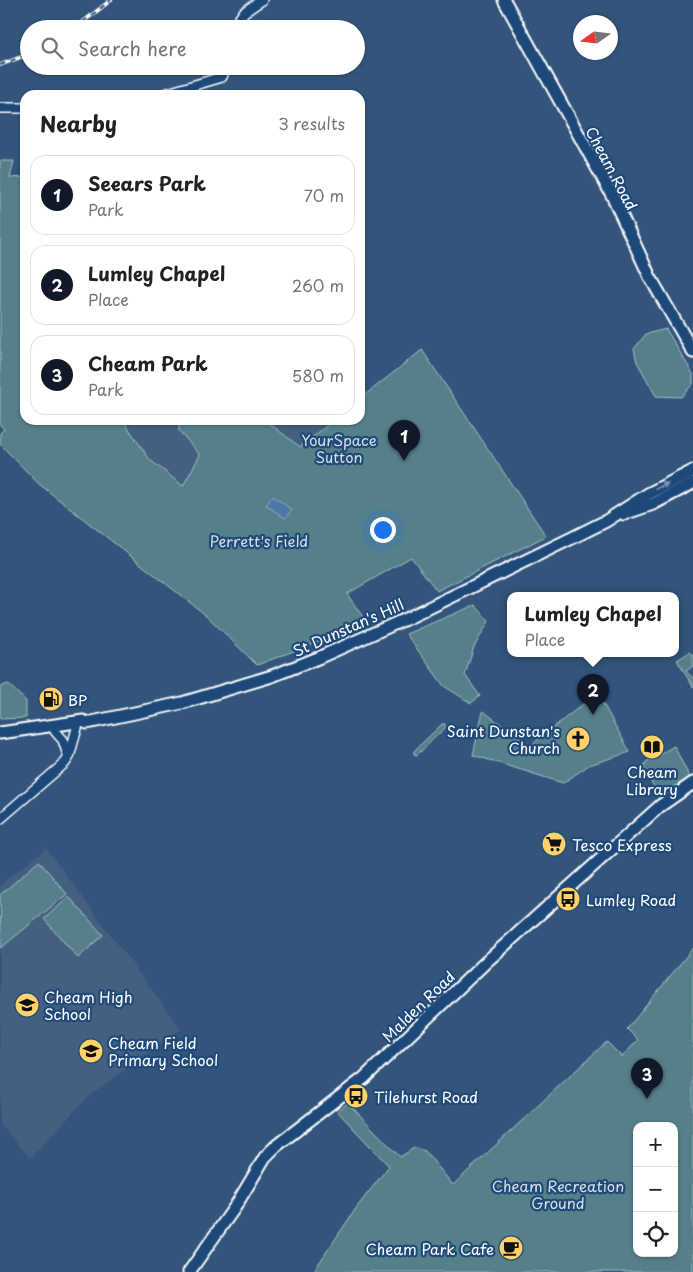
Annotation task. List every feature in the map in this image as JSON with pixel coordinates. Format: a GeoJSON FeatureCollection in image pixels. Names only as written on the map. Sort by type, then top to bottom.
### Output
{"type":"FeatureCollection","features":[{"type":"Feature","properties":{"kind":"main road","name":"Cheam Road"},"geometry":{"type":"LineString","coordinates":[[504,0],[612,193],[650,277],[693,352]]}},
{"type":"Feature","properties":{"kind":"main road","name":"St Dunstan's Hill"},"geometry":{"type":"LineString","coordinates":[[606,521],[648,494],[693,471]]}},
{"type":"Feature","properties":{"kind":"main road","name":"St Dunstan's Hill"},"geometry":{"type":"LineString","coordinates":[[1,733],[7,735],[55,731],[182,703],[272,676],[404,620],[606,521],[653,504],[693,484]]}},
{"type":"Feature","properties":{"kind":"main road","name":"St Dunstan's Hill"},"geometry":{"type":"LineString","coordinates":[[1,733],[6,730],[81,724]]}},
{"type":"Feature","properties":{"kind":"main road","name":"Malden Road"},"geometry":{"type":"LineString","coordinates":[[189,1272],[236,1207],[265,1157],[276,1146],[364,1078],[491,958],[660,806],[693,783]]}},
{"type":"Feature","properties":{"kind":"street"},"geometry":{"type":"LineString","coordinates":[[238,20],[244,12],[262,0]]}},
{"type":"Feature","properties":{"kind":"street"},"geometry":{"type":"LineString","coordinates":[[178,90],[222,77],[223,75]]}},
{"type":"Feature","properties":{"kind":"street"},"geometry":{"type":"LineString","coordinates":[[0,108],[20,108]]}},
{"type":"Feature","properties":{"kind":"street"},"geometry":{"type":"LineString","coordinates":[[0,819],[65,763],[81,724]]}},
{"type":"Feature","properties":{"kind":"street"},"geometry":{"type":"LineString","coordinates":[[55,731],[63,740],[69,757]]}},
{"type":"Feature","properties":{"kind":"shaded area"},"geometry":{"type":"Polygon","coordinates":[[[126,425],[179,425],[179,431],[200,455],[183,486],[150,460],[126,425]]]}},
{"type":"Feature","properties":{"kind":"shaded area"},"geometry":{"type":"Polygon","coordinates":[[[271,425],[327,425],[299,447],[271,425]]]}},
{"type":"Feature","properties":{"kind":"shaded area"},"geometry":{"type":"Polygon","coordinates":[[[273,496],[292,510],[285,518],[266,505],[273,496]]]}},
{"type":"Feature","properties":{"kind":"shaded area"},"geometry":{"type":"Polygon","coordinates":[[[46,848],[181,1029],[90,1095],[30,1158],[0,1124],[0,885],[46,848]]]}},
{"type":"Feature","properties":{"kind":"green space","name":"Perrett's Field"},"geometry":{"type":"Polygon","coordinates":[[[0,161],[14,161],[10,178],[20,177],[20,425],[126,425],[150,460],[183,486],[200,455],[179,431],[179,425],[271,425],[300,447],[328,425],[365,425],[365,395],[422,350],[546,536],[437,591],[411,557],[347,594],[367,623],[257,665],[207,616],[39,484],[0,444],[0,433],[4,429],[0,425],[0,161]]]}},
{"type":"Feature","properties":{"kind":"green space"},"geometry":{"type":"Polygon","coordinates":[[[666,329],[693,374],[693,384],[681,397],[656,396],[637,362],[634,349],[646,334],[666,329]]]}},
{"type":"Feature","properties":{"kind":"green space"},"geometry":{"type":"Polygon","coordinates":[[[475,605],[489,621],[474,647],[465,675],[480,696],[471,703],[444,686],[406,634],[475,605]]]}},
{"type":"Feature","properties":{"kind":"green space"},"geometry":{"type":"Polygon","coordinates":[[[690,652],[693,655],[693,666],[686,671],[693,678],[693,687],[677,660],[690,652]]]}},
{"type":"Feature","properties":{"kind":"green space"},"geometry":{"type":"Polygon","coordinates":[[[8,684],[26,701],[26,718],[0,719],[0,687],[8,684]]]}},
{"type":"Feature","properties":{"kind":"green space"},"geometry":{"type":"Polygon","coordinates":[[[597,693],[630,752],[589,765],[563,783],[473,755],[483,711],[530,746],[597,693]]]}},
{"type":"Feature","properties":{"kind":"green space"},"geometry":{"type":"Polygon","coordinates":[[[442,724],[445,724],[445,728],[417,755],[414,754],[414,751],[442,724]]]}},
{"type":"Feature","properties":{"kind":"green space"},"geometry":{"type":"Polygon","coordinates":[[[674,746],[690,778],[660,798],[643,768],[646,762],[674,746]]]}},
{"type":"Feature","properties":{"kind":"green space"},"geometry":{"type":"Polygon","coordinates":[[[39,861],[67,894],[1,948],[0,895],[39,861]]]}},
{"type":"Feature","properties":{"kind":"green space"},"geometry":{"type":"Polygon","coordinates":[[[69,897],[103,935],[78,958],[44,919],[69,897]]]}},
{"type":"Feature","properties":{"kind":"green space","name":"Cheam Recreation Ground"},"geometry":{"type":"Polygon","coordinates":[[[693,948],[693,1272],[313,1272],[357,1207],[389,1166],[337,1111],[348,1103],[400,1157],[414,1148],[425,1151],[453,1185],[607,1042],[622,1057],[638,1040],[627,1029],[693,948]]]}},
{"type":"Feature","properties":{"kind":"railway"},"geometry":{"type":"LineString","coordinates":[[85,20],[111,0]]}},
{"type":"Feature","properties":{"kind":"railway"},"geometry":{"type":"LineString","coordinates":[[0,65],[20,57]]}},
{"type":"Feature","properties":{"kind":"place","name":"Seears Park"},"geometry":{"type":"Point","coordinates":[404,461]}},
{"type":"Feature","properties":{"kind":"place","name":"BP"},"geometry":{"type":"Point","coordinates":[51,699]}},
{"type":"Feature","properties":{"kind":"place","name":"Lumley Chapel"},"geometry":{"type":"Point","coordinates":[593,715]}},
{"type":"Feature","properties":{"kind":"place","name":"Saint Dunstan's Church"},"geometry":{"type":"Point","coordinates":[578,739]}},
{"type":"Feature","properties":{"kind":"place","name":"Cheam Library"},"geometry":{"type":"Point","coordinates":[652,747]}},
{"type":"Feature","properties":{"kind":"place","name":"Tesco Express"},"geometry":{"type":"Point","coordinates":[554,844]}},
{"type":"Feature","properties":{"kind":"place","name":"Lumley Road"},"geometry":{"type":"Point","coordinates":[568,899]}},
{"type":"Feature","properties":{"kind":"place","name":"Cheam High School"},"geometry":{"type":"Point","coordinates":[27,1005]}},
{"type":"Feature","properties":{"kind":"place","name":"Cheam Field Primary School"},"geometry":{"type":"Point","coordinates":[91,1051]}},
{"type":"Feature","properties":{"kind":"place","name":"Tilehurst Road"},"geometry":{"type":"Point","coordinates":[356,1096]}},
{"type":"Feature","properties":{"kind":"place","name":"Cheam Park"},"geometry":{"type":"Point","coordinates":[647,1099]}},
{"type":"Feature","properties":{"kind":"place","name":"Cheam Park Cafe"},"geometry":{"type":"Point","coordinates":[511,1248]}},
{"type":"Feature","properties":{"kind":"park label","name":"YourSpace Sutton"},"geometry":{"type":"Point","coordinates":[339,448]}}]}
